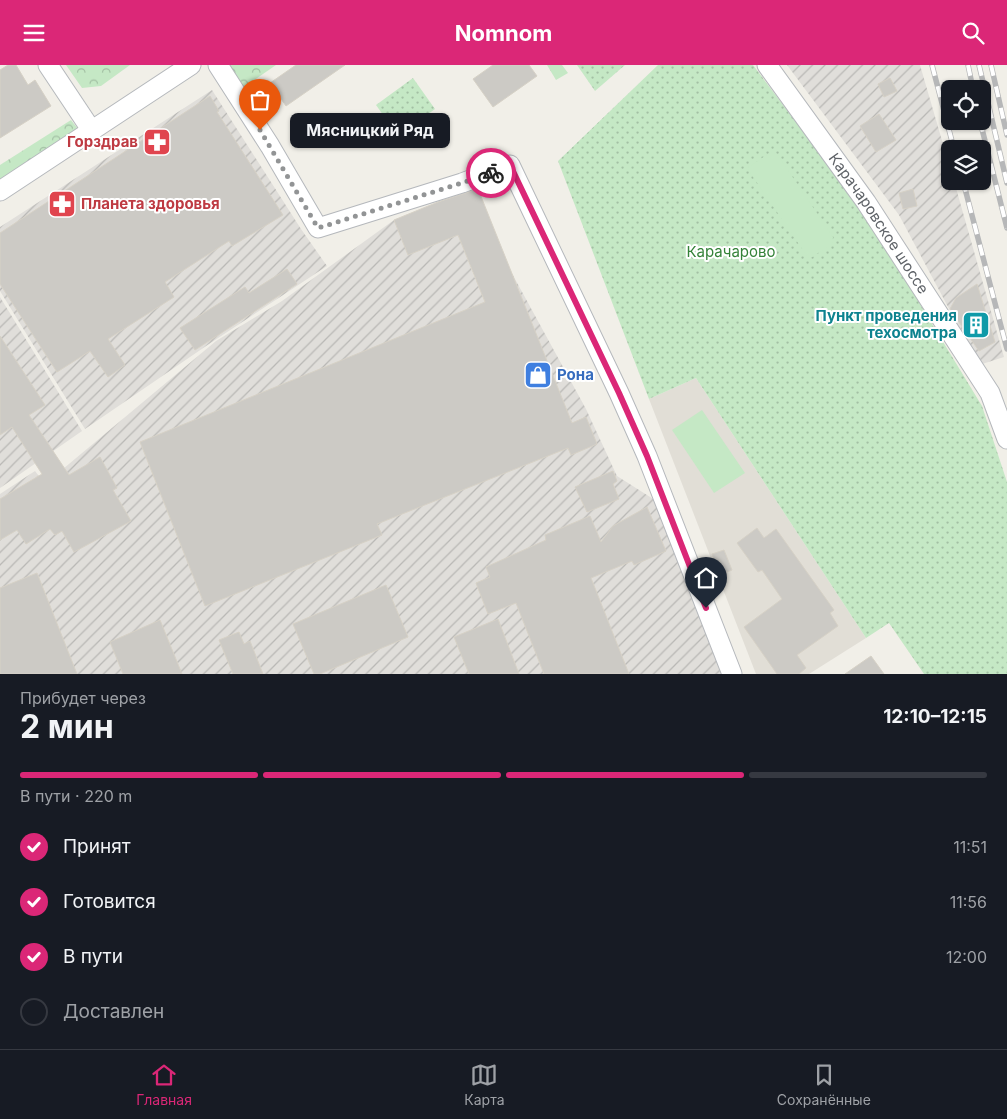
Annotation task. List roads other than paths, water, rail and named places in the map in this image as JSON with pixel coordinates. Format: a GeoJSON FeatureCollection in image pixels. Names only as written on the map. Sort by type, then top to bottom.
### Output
{"type":"FeatureCollection","features":[{"type":"Feature","properties":{"kind":"street"},"geometry":{"type":"LineString","coordinates":[[48,65],[92,131]]}},
{"type":"Feature","properties":{"kind":"street"},"geometry":{"type":"LineString","coordinates":[[0,191],[191,65]]}},
{"type":"Feature","properties":{"kind":"street"},"geometry":{"type":"LineString","coordinates":[[218,65],[270,146],[318,228],[462,183],[510,165],[615,384],[647,456],[732,674]]}},
{"type":"Feature","properties":{"kind":"street","name":"Карачаровское шоссе"},"geometry":{"type":"LineString","coordinates":[[767,65],[866,202],[990,393],[1007,439]]}},
{"type":"Feature","properties":{"kind":"railway"},"geometry":{"type":"LineString","coordinates":[[932,65],[952,140]]}},
{"type":"Feature","properties":{"kind":"railway"},"geometry":{"type":"LineString","coordinates":[[968,65],[971,80]]}},
{"type":"Feature","properties":{"kind":"railway"},"geometry":{"type":"LineString","coordinates":[[979,65],[1007,183]]}},
{"type":"Feature","properties":{"kind":"railway"},"geometry":{"type":"LineString","coordinates":[[991,65],[1007,135]]}},
{"type":"Feature","properties":{"kind":"railway"},"geometry":{"type":"LineString","coordinates":[[982,130],[1007,228]]}},
{"type":"Feature","properties":{"kind":"railway"},"geometry":{"type":"LineString","coordinates":[[965,190],[1007,349]]}},
{"type":"Feature","properties":{"kind":"place","name":"Мясницкий Ряд"},"geometry":{"type":"Point","coordinates":[260,130]}},
{"type":"Feature","properties":{"kind":"place","name":"Горздрав"},"geometry":{"type":"Point","coordinates":[157,142]}},
{"type":"Feature","properties":{"kind":"place","name":"Планета здоровья"},"geometry":{"type":"Point","coordinates":[62,204]}},
{"type":"Feature","properties":{"kind":"place","name":"Пункт проведения техосмотра"},"geometry":{"type":"Point","coordinates":[976,325]}},
{"type":"Feature","properties":{"kind":"place","name":"Рона"},"geometry":{"type":"Point","coordinates":[538,375]}},
{"type":"Feature","properties":{"kind":"park label","name":"Карачарово"},"geometry":{"type":"Point","coordinates":[731,252]}}]}
